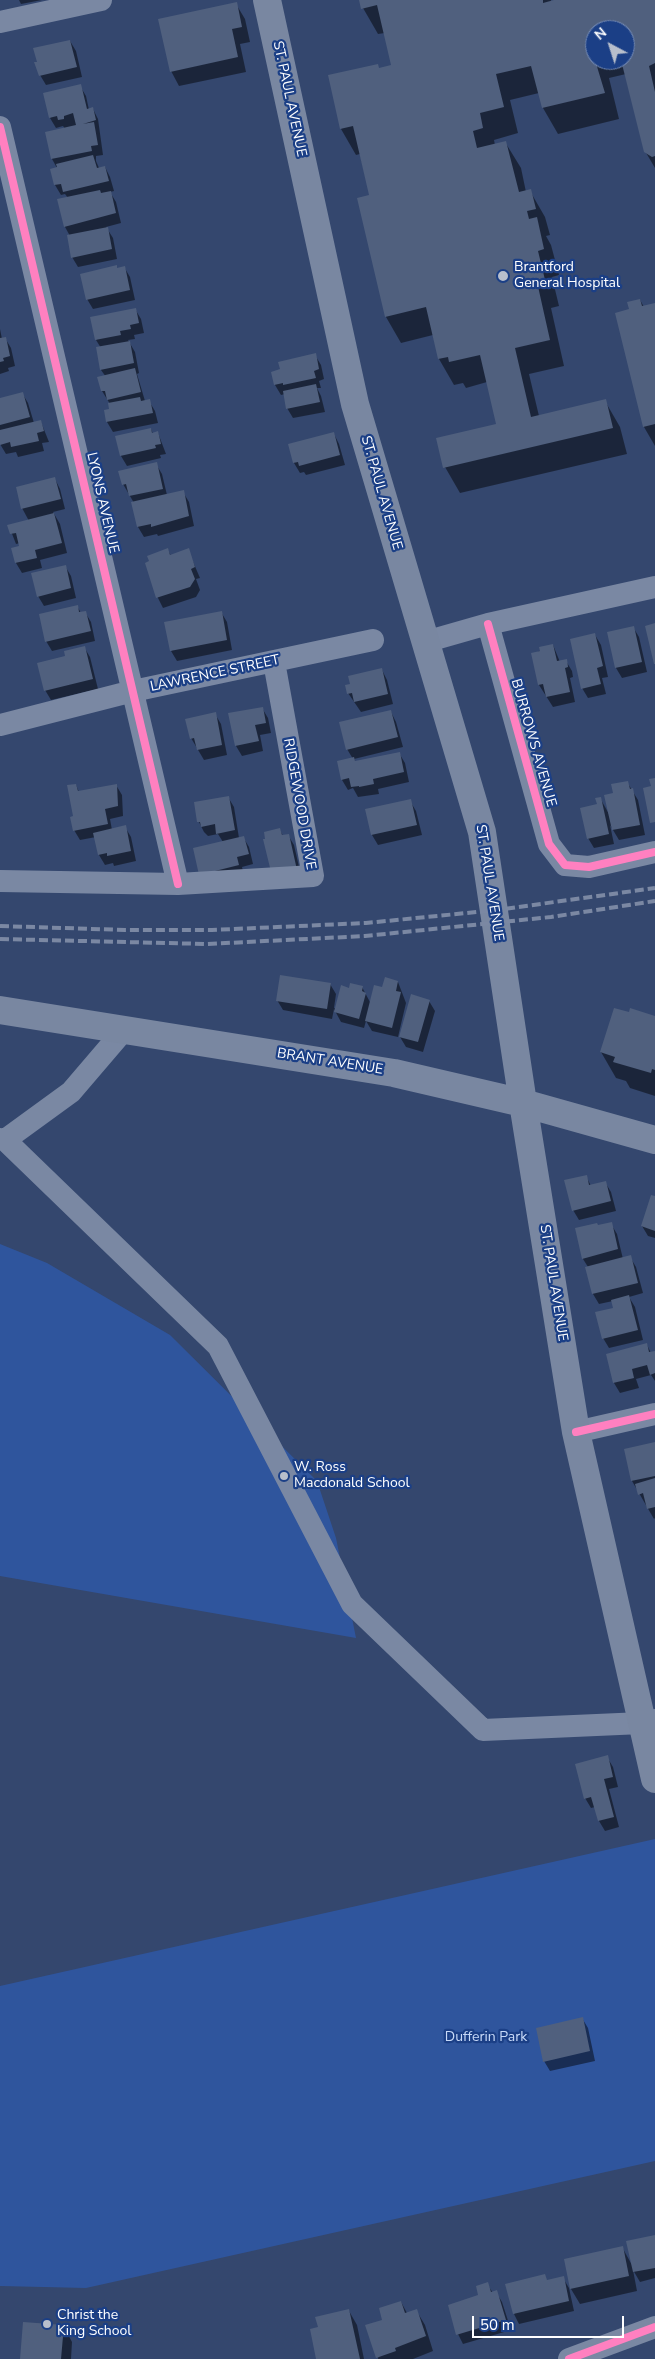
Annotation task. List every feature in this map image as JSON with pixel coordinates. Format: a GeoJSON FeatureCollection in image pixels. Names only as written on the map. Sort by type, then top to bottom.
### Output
{"type":"FeatureCollection","features":[{"type":"Feature","properties":{"kind":"main road","name":"ST. PAUL AVENUE"},"geometry":{"type":"LineString","coordinates":[[267,0],[355,404],[482,832],[576,1432],[648,1722],[655,1779]]}},
{"type":"Feature","properties":{"kind":"main road","name":"BRANT AVENUE"},"geometry":{"type":"LineString","coordinates":[[0,1010],[394,1073],[523,1102],[655,1140]]}},
{"type":"Feature","properties":{"kind":"street"},"geometry":{"type":"LineString","coordinates":[[0,22],[101,0]]}},
{"type":"Feature","properties":{"kind":"street","name":"LYONS AVENUE"},"geometry":{"type":"LineString","coordinates":[[0,127],[178,884]]}},
{"type":"Feature","properties":{"kind":"street"},"geometry":{"type":"LineString","coordinates":[[425,642],[488,624],[655,587]]}},
{"type":"Feature","properties":{"kind":"street","name":"BURROWS AVENUE"},"geometry":{"type":"LineString","coordinates":[[488,624],[549,844],[564,865],[589,867],[655,852]]}},
{"type":"Feature","properties":{"kind":"street","name":"LAWRENCE STREET"},"geometry":{"type":"LineString","coordinates":[[0,725],[133,691],[373,640]]}},
{"type":"Feature","properties":{"kind":"street","name":"RIDGEWOOD DRIVE"},"geometry":{"type":"LineString","coordinates":[[0,881],[178,884],[313,876],[274,662]]}},
{"type":"Feature","properties":{"kind":"street"},"geometry":{"type":"LineString","coordinates":[[124,1030],[71,1092],[2,1140],[218,1346],[352,1604],[483,1730],[648,1722]]}},
{"type":"Feature","properties":{"kind":"street"},"geometry":{"type":"LineString","coordinates":[[576,1432],[655,1414]]}},
{"type":"Feature","properties":{"kind":"street"},"geometry":{"type":"LineString","coordinates":[[569,2359],[655,2327]]}},
{"type":"Feature","properties":{"kind":"green space"},"geometry":{"type":"Polygon","coordinates":[[[0,1244],[47,1263],[170,1335],[317,1481],[336,1538],[356,1638],[0,1576],[0,1244]]]}},
{"type":"Feature","properties":{"kind":"green space","name":"Dufferin Park"},"geometry":{"type":"Polygon","coordinates":[[[655,1839],[655,2161],[86,2288],[0,2286],[0,1986],[655,1839]]]}},
{"type":"Feature","properties":{"kind":"building"},"geometry":{"type":"Polygon","coordinates":[[[359,0],[543,0],[543,3],[554,0],[655,0],[655,63],[649,66],[655,92],[655,156],[652,157],[644,152],[624,70],[635,70],[635,20],[585,20],[585,70],[598,70],[605,93],[542,108],[531,66],[496,74],[504,107],[480,113],[483,128],[473,131],[477,148],[506,141],[519,192],[531,189],[536,209],[527,211],[529,219],[537,217],[544,249],[538,251],[545,280],[537,282],[550,340],[515,348],[531,417],[606,399],[613,428],[443,468],[436,438],[496,424],[480,355],[449,362],[448,357],[438,359],[426,307],[385,317],[357,198],[369,195],[353,126],[340,129],[328,75],[378,64],[379,68],[391,65],[377,5],[361,9],[359,0]]]}},
{"type":"Feature","properties":{"kind":"building"},"geometry":{"type":"Polygon","coordinates":[[[237,2],[242,27],[232,29],[238,57],[170,72],[158,19],[237,2]]]}},
{"type":"Feature","properties":{"kind":"building"},"geometry":{"type":"Polygon","coordinates":[[[70,40],[77,67],[39,76],[34,62],[37,62],[33,48],[70,40]]]}},
{"type":"Feature","properties":{"kind":"building"},"geometry":{"type":"Polygon","coordinates":[[[81,84],[87,109],[93,107],[96,120],[83,124],[94,122],[98,145],[91,146],[92,151],[51,159],[45,132],[76,125],[73,113],[64,116],[64,119],[58,120],[57,116],[49,118],[43,93],[81,84]]]}},
{"type":"Feature","properties":{"kind":"building"},"geometry":{"type":"Polygon","coordinates":[[[93,155],[97,168],[105,166],[109,181],[63,192],[61,184],[54,185],[50,169],[57,167],[56,164],[93,155]]]}},
{"type":"Feature","properties":{"kind":"building"},"geometry":{"type":"Polygon","coordinates":[[[100,190],[101,193],[111,191],[116,213],[64,227],[57,199],[100,190]]]}},
{"type":"Feature","properties":{"kind":"building"},"geometry":{"type":"Polygon","coordinates":[[[108,227],[112,249],[71,258],[67,235],[108,227]]]}},
{"type":"Feature","properties":{"kind":"building"},"geometry":{"type":"Polygon","coordinates":[[[117,265],[117,268],[125,266],[130,290],[86,300],[80,274],[117,265]]]}},
{"type":"Feature","properties":{"kind":"building"},"geometry":{"type":"Polygon","coordinates":[[[640,299],[642,306],[655,303],[655,424],[643,427],[615,313],[629,309],[627,302],[640,299]]]}},
{"type":"Feature","properties":{"kind":"building"},"geometry":{"type":"Polygon","coordinates":[[[136,308],[139,323],[130,325],[131,329],[120,331],[121,335],[95,340],[90,317],[136,308]]]}},
{"type":"Feature","properties":{"kind":"building"},"geometry":{"type":"Polygon","coordinates":[[[6,337],[10,356],[3,358],[4,361],[0,362],[0,338],[6,337]]]}},
{"type":"Feature","properties":{"kind":"building"},"geometry":{"type":"Polygon","coordinates":[[[130,341],[134,363],[100,370],[96,347],[130,341]]]}},
{"type":"Feature","properties":{"kind":"building"},"geometry":{"type":"Polygon","coordinates":[[[316,353],[319,369],[314,371],[316,378],[274,385],[271,372],[280,369],[278,362],[316,353]]]}},
{"type":"Feature","properties":{"kind":"building"},"geometry":{"type":"Polygon","coordinates":[[[135,368],[141,392],[107,400],[105,391],[101,391],[97,377],[135,368]]]}},
{"type":"Feature","properties":{"kind":"building"},"geometry":{"type":"Polygon","coordinates":[[[316,384],[320,402],[286,409],[283,391],[316,384]]]}},
{"type":"Feature","properties":{"kind":"building"},"geometry":{"type":"Polygon","coordinates":[[[23,392],[30,417],[0,425],[0,398],[23,392]]]}},
{"type":"Feature","properties":{"kind":"building"},"geometry":{"type":"Polygon","coordinates":[[[140,397],[141,401],[150,399],[153,413],[106,422],[104,410],[109,409],[108,403],[140,397]]]}},
{"type":"Feature","properties":{"kind":"building"},"geometry":{"type":"Polygon","coordinates":[[[41,420],[44,431],[37,433],[39,441],[11,447],[10,442],[0,445],[0,430],[41,420]]]}},
{"type":"Feature","properties":{"kind":"building"},"geometry":{"type":"Polygon","coordinates":[[[151,428],[152,433],[158,431],[161,444],[155,445],[156,448],[120,456],[115,436],[151,428]]]}},
{"type":"Feature","properties":{"kind":"building"},"geometry":{"type":"Polygon","coordinates":[[[334,432],[340,455],[299,466],[298,462],[293,463],[288,444],[334,432]]]}},
{"type":"Feature","properties":{"kind":"building"},"geometry":{"type":"Polygon","coordinates":[[[157,462],[163,489],[129,496],[126,484],[122,485],[118,471],[157,462]]]}},
{"type":"Feature","properties":{"kind":"building"},"geometry":{"type":"Polygon","coordinates":[[[55,477],[61,499],[21,509],[16,487],[55,477]]]}},
{"type":"Feature","properties":{"kind":"building"},"geometry":{"type":"Polygon","coordinates":[[[184,490],[189,516],[151,527],[151,524],[137,527],[131,502],[184,490]]]}},
{"type":"Feature","properties":{"kind":"building"},"geometry":{"type":"Polygon","coordinates":[[[54,513],[62,543],[35,550],[37,558],[15,563],[11,548],[19,546],[16,533],[10,534],[7,525],[54,513]]]}},
{"type":"Feature","properties":{"kind":"building"},"geometry":{"type":"Polygon","coordinates":[[[168,548],[170,555],[189,548],[195,567],[191,569],[195,579],[190,587],[156,598],[145,563],[149,561],[147,556],[168,548]]]}},
{"type":"Feature","properties":{"kind":"building"},"geometry":{"type":"Polygon","coordinates":[[[66,565],[71,588],[37,597],[31,573],[66,565]]]}},
{"type":"Feature","properties":{"kind":"building"},"geometry":{"type":"Polygon","coordinates":[[[78,605],[79,612],[86,611],[91,631],[45,642],[39,614],[78,605]]]}},
{"type":"Feature","properties":{"kind":"building"},"geometry":{"type":"Polygon","coordinates":[[[222,611],[227,640],[170,651],[164,622],[222,611]]]}},
{"type":"Feature","properties":{"kind":"building"},"geometry":{"type":"Polygon","coordinates":[[[655,623],[655,664],[654,664],[645,626],[655,623]]]}},
{"type":"Feature","properties":{"kind":"building"},"geometry":{"type":"Polygon","coordinates":[[[634,626],[642,662],[615,668],[607,632],[634,626]]]}},
{"type":"Feature","properties":{"kind":"building"},"geometry":{"type":"Polygon","coordinates":[[[595,633],[603,666],[597,668],[601,684],[581,689],[570,639],[595,633]]]}},
{"type":"Feature","properties":{"kind":"building"},"geometry":{"type":"Polygon","coordinates":[[[553,644],[557,661],[567,659],[568,667],[565,668],[570,692],[546,697],[543,684],[538,685],[531,653],[540,651],[539,647],[553,644]]]}},
{"type":"Feature","properties":{"kind":"building"},"geometry":{"type":"Polygon","coordinates":[[[85,646],[93,679],[44,691],[37,663],[65,656],[64,651],[85,646]]]}},
{"type":"Feature","properties":{"kind":"building"},"geometry":{"type":"Polygon","coordinates":[[[382,668],[388,694],[354,702],[352,693],[347,694],[345,685],[350,684],[348,676],[382,668]]]}},
{"type":"Feature","properties":{"kind":"building"},"geometry":{"type":"Polygon","coordinates":[[[263,707],[266,723],[255,725],[259,741],[235,746],[228,713],[263,707]]]}},
{"type":"Feature","properties":{"kind":"building"},"geometry":{"type":"Polygon","coordinates":[[[391,710],[398,737],[346,750],[339,722],[391,710]]]}},
{"type":"Feature","properties":{"kind":"building"},"geometry":{"type":"Polygon","coordinates":[[[216,712],[222,745],[197,750],[194,738],[190,739],[185,719],[216,712]]]}},
{"type":"Feature","properties":{"kind":"building"},"geometry":{"type":"Polygon","coordinates":[[[400,752],[404,772],[373,779],[374,784],[359,787],[351,787],[349,778],[341,780],[337,761],[354,757],[355,761],[400,752]]]}},
{"type":"Feature","properties":{"kind":"building"},"geometry":{"type":"Polygon","coordinates":[[[655,778],[655,822],[650,823],[643,788],[651,786],[649,779],[655,778]]]}},
{"type":"Feature","properties":{"kind":"building"},"geometry":{"type":"Polygon","coordinates":[[[628,781],[630,789],[633,788],[640,825],[612,830],[604,795],[613,793],[611,784],[628,781]]]}},
{"type":"Feature","properties":{"kind":"building"},"geometry":{"type":"Polygon","coordinates":[[[76,784],[78,791],[117,784],[118,806],[105,809],[108,824],[73,831],[70,817],[73,816],[67,785],[76,784]]]}},
{"type":"Feature","properties":{"kind":"building"},"geometry":{"type":"Polygon","coordinates":[[[229,796],[235,830],[216,834],[215,824],[201,827],[200,822],[197,822],[194,802],[229,796]]]}},
{"type":"Feature","properties":{"kind":"building"},"geometry":{"type":"Polygon","coordinates":[[[601,797],[609,834],[587,839],[580,808],[597,804],[595,798],[601,797]]]}},
{"type":"Feature","properties":{"kind":"building"},"geometry":{"type":"Polygon","coordinates":[[[411,799],[417,825],[371,835],[365,809],[411,799]]]}},
{"type":"Feature","properties":{"kind":"building"},"geometry":{"type":"Polygon","coordinates":[[[126,825],[131,851],[107,856],[107,853],[98,855],[93,833],[126,825]]]}},
{"type":"Feature","properties":{"kind":"building"},"geometry":{"type":"Polygon","coordinates":[[[280,828],[282,835],[289,834],[297,870],[272,876],[263,839],[265,839],[264,832],[280,828]]]}},
{"type":"Feature","properties":{"kind":"building"},"geometry":{"type":"Polygon","coordinates":[[[244,836],[249,854],[237,857],[239,865],[199,875],[193,848],[244,836]]]}},
{"type":"Feature","properties":{"kind":"building"},"geometry":{"type":"Polygon","coordinates":[[[280,975],[331,983],[327,1009],[276,1001],[280,975]]]}},
{"type":"Feature","properties":{"kind":"building"},"geometry":{"type":"Polygon","coordinates":[[[385,977],[398,981],[396,991],[401,992],[392,1028],[365,1021],[374,985],[382,987],[385,977]]]}},
{"type":"Feature","properties":{"kind":"building"},"geometry":{"type":"Polygon","coordinates":[[[350,983],[363,986],[362,991],[366,993],[359,1019],[334,1012],[341,985],[349,988],[350,983]]]}},
{"type":"Feature","properties":{"kind":"building"},"geometry":{"type":"Polygon","coordinates":[[[411,994],[430,1000],[418,1042],[399,1037],[411,994]]]}},
{"type":"Feature","properties":{"kind":"building"},"geometry":{"type":"Polygon","coordinates":[[[614,1008],[629,1012],[630,1008],[655,1016],[655,1070],[652,1069],[651,1073],[613,1062],[615,1057],[600,1052],[614,1008]]]}},
{"type":"Feature","properties":{"kind":"building"},"geometry":{"type":"Polygon","coordinates":[[[587,1175],[589,1185],[606,1181],[611,1201],[572,1211],[564,1180],[587,1175]]]}},
{"type":"Feature","properties":{"kind":"building"},"geometry":{"type":"Polygon","coordinates":[[[651,1195],[655,1196],[655,1231],[641,1226],[651,1195]]]}},
{"type":"Feature","properties":{"kind":"building"},"geometry":{"type":"Polygon","coordinates":[[[612,1222],[618,1249],[582,1259],[575,1228],[612,1222]]]}},
{"type":"Feature","properties":{"kind":"building"},"geometry":{"type":"Polygon","coordinates":[[[631,1255],[638,1283],[592,1294],[585,1267],[631,1255]]]}},
{"type":"Feature","properties":{"kind":"building"},"geometry":{"type":"Polygon","coordinates":[[[629,1295],[638,1330],[602,1339],[595,1312],[613,1308],[611,1300],[629,1295]]]}},
{"type":"Feature","properties":{"kind":"building"},"geometry":{"type":"Polygon","coordinates":[[[647,1343],[649,1352],[655,1351],[655,1373],[650,1375],[647,1365],[632,1369],[634,1378],[613,1383],[606,1354],[647,1343]]]}},
{"type":"Feature","properties":{"kind":"building"},"geometry":{"type":"Polygon","coordinates":[[[655,1442],[655,1476],[631,1481],[624,1449],[655,1442]]]}},
{"type":"Feature","properties":{"kind":"building"},"geometry":{"type":"Polygon","coordinates":[[[655,1478],[655,1507],[647,1509],[643,1493],[638,1495],[635,1484],[655,1478]]]}},
{"type":"Feature","properties":{"kind":"building"},"geometry":{"type":"Polygon","coordinates":[[[608,1755],[613,1777],[604,1779],[614,1817],[598,1821],[591,1797],[584,1799],[575,1764],[608,1755]]]}},
{"type":"Feature","properties":{"kind":"building"},"geometry":{"type":"Polygon","coordinates":[[[583,2017],[590,2051],[543,2062],[536,2028],[583,2017]]]}},
{"type":"Feature","properties":{"kind":"building"},"geometry":{"type":"Polygon","coordinates":[[[655,2235],[655,2268],[633,2272],[626,2241],[655,2235]]]}},
{"type":"Feature","properties":{"kind":"building"},"geometry":{"type":"Polygon","coordinates":[[[623,2246],[629,2276],[570,2289],[564,2259],[623,2246]]]}},
{"type":"Feature","properties":{"kind":"building"},"geometry":{"type":"Polygon","coordinates":[[[545,2274],[547,2280],[564,2276],[569,2301],[513,2314],[505,2284],[545,2274]]]}},
{"type":"Feature","properties":{"kind":"building"},"geometry":{"type":"Polygon","coordinates":[[[488,2282],[491,2292],[497,2290],[506,2320],[456,2335],[448,2305],[478,2295],[476,2286],[488,2282]]]}},
{"type":"Feature","properties":{"kind":"building"},"geometry":{"type":"Polygon","coordinates":[[[401,2301],[405,2313],[417,2309],[426,2336],[395,2348],[396,2351],[376,2358],[365,2325],[382,2320],[379,2308],[401,2301]]]}},
{"type":"Feature","properties":{"kind":"building"},"geometry":{"type":"Polygon","coordinates":[[[349,2309],[360,2359],[316,2359],[310,2329],[318,2327],[315,2317],[349,2309]]]}},
{"type":"Feature","properties":{"kind":"building"},"geometry":{"type":"Polygon","coordinates":[[[23,2322],[64,2325],[61,2359],[20,2359],[23,2322]]]}},
{"type":"Feature","properties":{"kind":"railway"},"geometry":{"type":"LineString","coordinates":[[0,926],[125,930],[212,930],[366,923],[497,910],[655,888]]}},
{"type":"Feature","properties":{"kind":"railway"},"geometry":{"type":"LineString","coordinates":[[0,939],[207,944],[365,936],[551,917],[655,901]]}},
{"type":"Feature","properties":{"kind":"cycle path"},"geometry":{"type":"LineString","coordinates":[[0,127],[178,884]]}},
{"type":"Feature","properties":{"kind":"cycle path"},"geometry":{"type":"LineString","coordinates":[[488,624],[549,844],[565,865],[589,867],[655,852]]}},
{"type":"Feature","properties":{"kind":"cycle path"},"geometry":{"type":"LineString","coordinates":[[576,1432],[655,1414]]}},
{"type":"Feature","properties":{"kind":"cycle path"},"geometry":{"type":"LineString","coordinates":[[569,2359],[655,2327]]}},
{"type":"Feature","properties":{"kind":"place","name":"Brantford General Hospital"},"geometry":{"type":"Point","coordinates":[503,276]}},
{"type":"Feature","properties":{"kind":"place","name":"W. Ross Macdonald School"},"geometry":{"type":"Point","coordinates":[284,1476]}},
{"type":"Feature","properties":{"kind":"place","name":"Christ the King School"},"geometry":{"type":"Point","coordinates":[47,2324]}}]}
